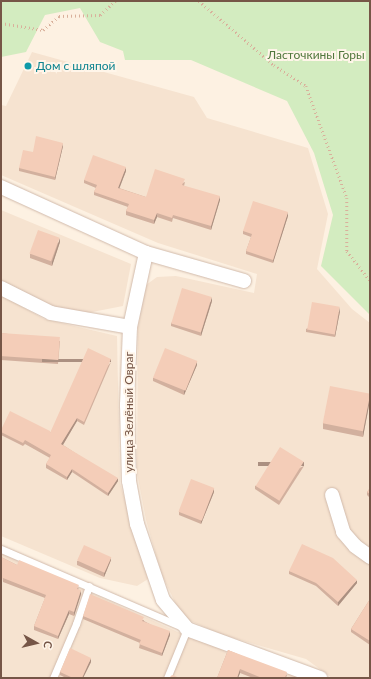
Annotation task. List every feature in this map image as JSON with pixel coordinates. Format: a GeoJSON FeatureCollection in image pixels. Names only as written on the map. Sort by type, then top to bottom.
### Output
{"type":"FeatureCollection","features":[{"type":"Feature","properties":{"kind":"street"},"geometry":{"type":"LineString","coordinates":[[1,187],[146,253],[244,280]]}},
{"type":"Feature","properties":{"kind":"street","name":"улица Зелёный Овраг"},"geometry":{"type":"LineString","coordinates":[[146,253],[130,327],[126,406],[130,481],[133,504],[149,560],[163,600],[187,629]]}},
{"type":"Feature","properties":{"kind":"street"},"geometry":{"type":"LineString","coordinates":[[1,288],[51,313],[130,327]]}},
{"type":"Feature","properties":{"kind":"street"},"geometry":{"type":"LineString","coordinates":[[332,495],[343,532],[356,546],[370,557]]}},
{"type":"Feature","properties":{"kind":"street"},"geometry":{"type":"LineString","coordinates":[[187,629],[320,678]]}},
{"type":"Feature","properties":{"kind":"lane"},"geometry":{"type":"LineString","coordinates":[[1,549],[187,629],[167,678]]}},
{"type":"Feature","properties":{"kind":"lane"},"geometry":{"type":"LineString","coordinates":[[53,678],[76,624],[88,586]]}},
{"type":"Feature","properties":{"kind":"path"},"geometry":{"type":"LineString","coordinates":[[1,23],[43,30],[59,16],[100,15],[115,1]]}},
{"type":"Feature","properties":{"kind":"path"},"geometry":{"type":"LineString","coordinates":[[198,1],[274,65],[306,86],[347,198],[347,251],[370,280]]}},
{"type":"Feature","properties":{"kind":"shaded area"},"geometry":{"type":"Polygon","coordinates":[[[32,52],[194,97],[207,118],[308,148],[328,214],[317,269],[352,309],[370,323],[370,678],[332,678],[306,659],[220,634],[182,617],[161,573],[146,520],[137,473],[138,327],[146,285],[157,277],[176,276],[254,293],[257,274],[158,243],[1,175],[1,105],[6,106],[32,52]]]}},
{"type":"Feature","properties":{"kind":"shaded area"},"geometry":{"type":"Polygon","coordinates":[[[1,210],[131,264],[123,306],[87,313],[51,306],[1,280],[1,210]]]}},
{"type":"Feature","properties":{"kind":"shaded area"},"geometry":{"type":"Polygon","coordinates":[[[1,295],[44,319],[117,336],[120,483],[148,579],[137,586],[100,578],[1,536],[1,295]]]}},
{"type":"Feature","properties":{"kind":"shaded area"},"geometry":{"type":"Polygon","coordinates":[[[1,552],[178,632],[307,678],[1,678],[1,552]]]}},
{"type":"Feature","properties":{"kind":"green space","name":"Ласточкины Горы"},"geometry":{"type":"Polygon","coordinates":[[[1,1],[370,1],[370,315],[321,266],[333,215],[314,153],[287,101],[191,60],[125,60],[123,51],[100,42],[80,8],[45,15],[26,52],[1,57],[1,1]]]}},
{"type":"Feature","properties":{"kind":"building"},"geometry":{"type":"Polygon","coordinates":[[[36,136],[63,143],[55,177],[19,168],[23,150],[33,152],[36,136]]]}},
{"type":"Feature","properties":{"kind":"building"},"geometry":{"type":"Polygon","coordinates":[[[93,155],[126,167],[118,188],[146,197],[155,169],[185,179],[182,185],[220,196],[211,226],[173,215],[172,218],[157,213],[154,220],[126,211],[129,204],[94,192],[97,185],[84,180],[93,155]]]}},
{"type":"Feature","properties":{"kind":"building"},"geometry":{"type":"Polygon","coordinates":[[[253,201],[288,212],[273,260],[246,251],[252,234],[243,231],[253,201]]]}},
{"type":"Feature","properties":{"kind":"building"},"geometry":{"type":"Polygon","coordinates":[[[38,230],[60,238],[51,261],[29,253],[38,230]]]}},
{"type":"Feature","properties":{"kind":"building"},"geometry":{"type":"Polygon","coordinates":[[[182,288],[212,297],[201,332],[171,323],[182,288]]]}},
{"type":"Feature","properties":{"kind":"building"},"geometry":{"type":"Polygon","coordinates":[[[312,302],[340,307],[335,334],[307,330],[312,302]]]}},
{"type":"Feature","properties":{"kind":"building"},"geometry":{"type":"Polygon","coordinates":[[[1,333],[60,337],[58,360],[1,356],[1,333]]]}},
{"type":"Feature","properties":{"kind":"building"},"geometry":{"type":"Polygon","coordinates":[[[88,348],[111,359],[84,422],[77,418],[61,444],[118,478],[108,493],[72,469],[67,477],[46,464],[51,455],[25,440],[23,443],[1,432],[10,411],[50,431],[50,433],[88,348]]]}},
{"type":"Feature","properties":{"kind":"building"},"geometry":{"type":"Polygon","coordinates":[[[165,348],[197,361],[185,391],[153,378],[165,348]]]}},
{"type":"Feature","properties":{"kind":"building"},"geometry":{"type":"Polygon","coordinates":[[[330,386],[370,394],[363,431],[323,423],[330,386]]]}},
{"type":"Feature","properties":{"kind":"building"},"geometry":{"type":"Polygon","coordinates":[[[280,447],[304,462],[279,501],[256,486],[280,447]]]}},
{"type":"Feature","properties":{"kind":"building"},"geometry":{"type":"Polygon","coordinates":[[[191,479],[214,488],[202,521],[178,512],[191,479]]]}},
{"type":"Feature","properties":{"kind":"building"},"geometry":{"type":"Polygon","coordinates":[[[302,544],[333,558],[357,580],[338,602],[316,583],[289,571],[302,544]]]}},
{"type":"Feature","properties":{"kind":"building"},"geometry":{"type":"Polygon","coordinates":[[[84,545],[111,557],[104,573],[77,561],[84,545]]]}},
{"type":"Feature","properties":{"kind":"building"},"geometry":{"type":"Polygon","coordinates":[[[1,557],[17,565],[19,560],[79,585],[77,589],[81,590],[74,612],[69,610],[58,636],[34,626],[46,595],[3,578],[1,582],[1,557]]]}},
{"type":"Feature","properties":{"kind":"building"},"geometry":{"type":"Polygon","coordinates":[[[90,594],[144,617],[142,621],[170,631],[162,653],[139,644],[141,640],[83,616],[90,594]]]}},
{"type":"Feature","properties":{"kind":"building"},"geometry":{"type":"Polygon","coordinates":[[[370,599],[370,641],[351,629],[370,599]]]}},
{"type":"Feature","properties":{"kind":"building"},"geometry":{"type":"Polygon","coordinates":[[[70,648],[91,658],[82,678],[73,678],[60,672],[70,648]]]}},
{"type":"Feature","properties":{"kind":"building"},"geometry":{"type":"Polygon","coordinates":[[[228,650],[287,672],[285,678],[262,678],[240,669],[237,678],[217,678],[228,650]]]}},
{"type":"Feature","properties":{"kind":"building"},"geometry":{"type":"Polygon","coordinates":[[[172,675],[180,678],[169,678],[172,675]]]}},
{"type":"Feature","properties":{"kind":"place","name":"Дом с шляпой"},"geometry":{"type":"Point","coordinates":[28,66]}}]}
